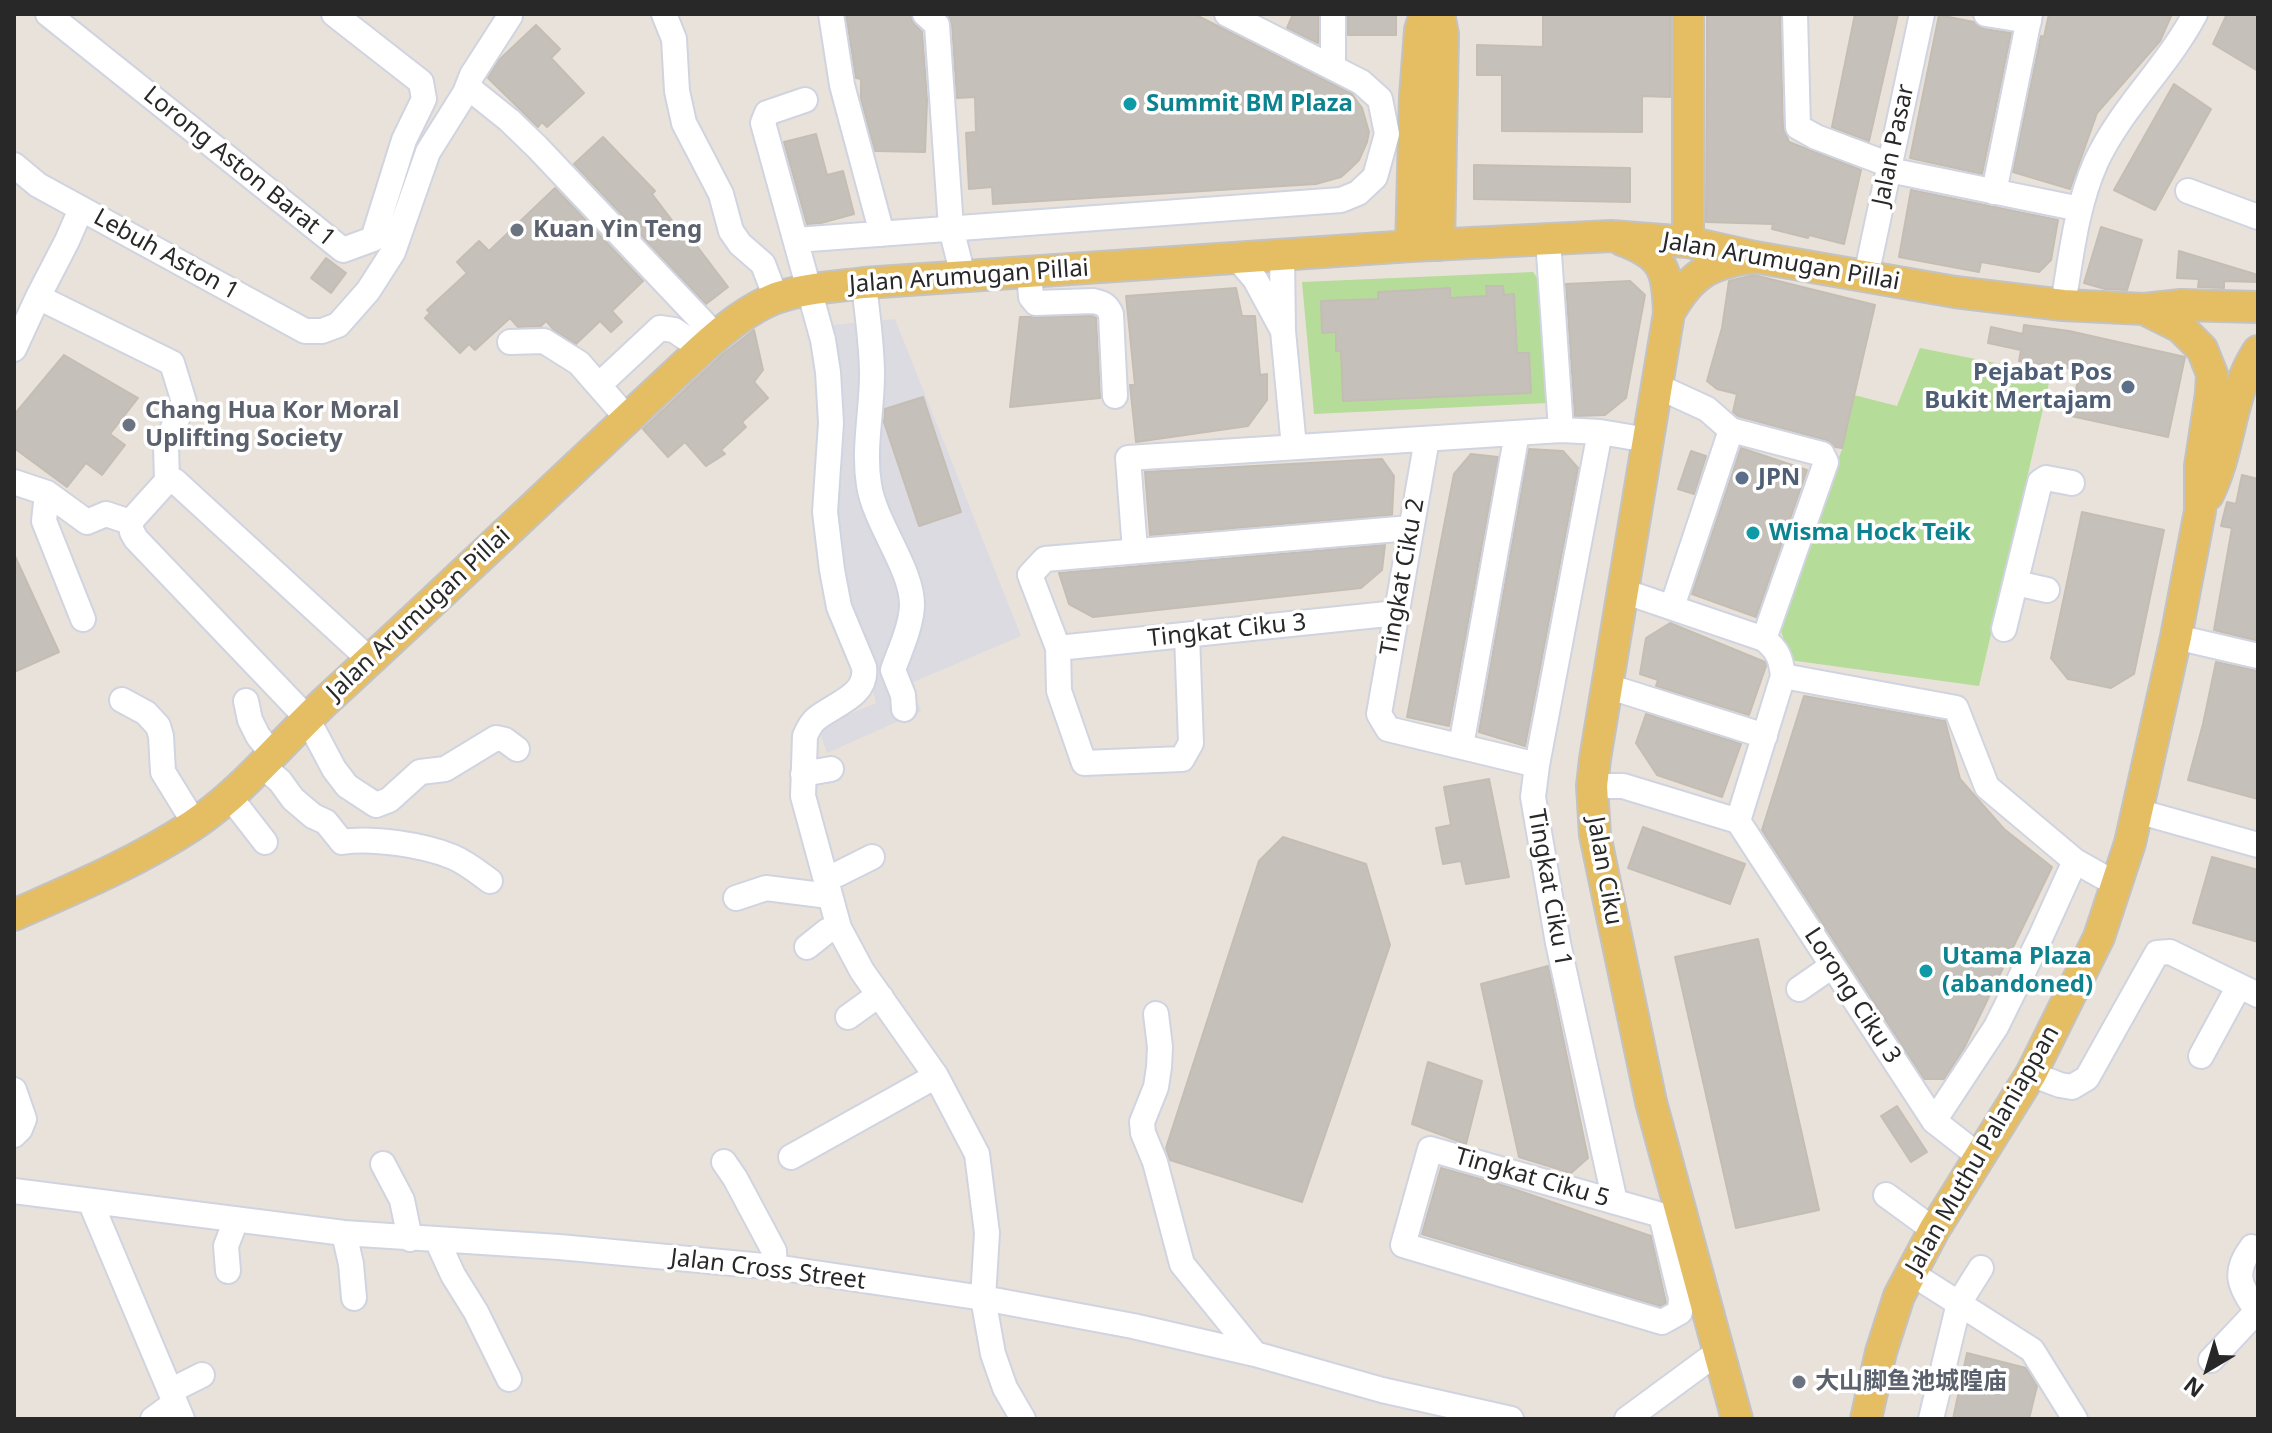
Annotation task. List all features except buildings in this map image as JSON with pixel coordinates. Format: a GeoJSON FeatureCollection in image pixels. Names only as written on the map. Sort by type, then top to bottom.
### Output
{"type":"FeatureCollection","features":[{"type":"Feature","properties":{"kind":"main road"},"geometry":{"type":"LineString","coordinates":[[1425,14],[1420,30],[1415,96],[1425,246]]}},
{"type":"Feature","properties":{"kind":"main road"},"geometry":{"type":"LineString","coordinates":[[1425,246],[1443,34],[1439,14]]}},
{"type":"Feature","properties":{"kind":"main road"},"geometry":{"type":"LineString","coordinates":[[1688,14],[1688,242]]}},
{"type":"Feature","properties":{"kind":"main road","name":"Jalan Arumugan Pillai"},"geometry":{"type":"LineString","coordinates":[[14,915],[150,852],[195,824],[230,797],[307,718],[709,342],[742,316],[776,298],[864,283],[1236,257],[1611,236],[1688,242],[1755,257],[1955,292],[2063,305],[2144,309],[2181,305],[2258,307]]}},
{"type":"Feature","properties":{"kind":"main road"},"geometry":{"type":"LineString","coordinates":[[1611,236],[1641,247],[1661,264],[1668,290],[1669,313]]}},
{"type":"Feature","properties":{"kind":"main road"},"geometry":{"type":"LineString","coordinates":[[1669,313],[1679,295],[1699,274],[1713,266],[1755,257]]}},
{"type":"Feature","properties":{"kind":"main road","name":"Jalan Muthu Palaniappan"},"geometry":{"type":"LineString","coordinates":[[1866,1419],[1891,1316],[1934,1230],[2031,1074],[2099,937],[2137,811],[2176,637],[2200,511],[2200,466],[2212,374],[2202,349],[2180,327],[2144,309]]}},
{"type":"Feature","properties":{"kind":"main road","name":"Jalan Ciku"},"geometry":{"type":"LineString","coordinates":[[1669,313],[1592,786],[1595,835],[1672,1218],[1718,1352],[1737,1419]]}},
{"type":"Feature","properties":{"kind":"main road","name":"Jalan Muthu Palaniappan"},"geometry":{"type":"LineString","coordinates":[[2200,511],[2219,472],[2237,397],[2247,369],[2258,351]]}},
{"type":"Feature","properties":{"kind":"main road"},"geometry":{"type":"LineString","coordinates":[[2237,397],[2258,374]]}},
{"type":"Feature","properties":{"kind":"street","name":"Lorong Aston Barat 1"},"geometry":{"type":"LineString","coordinates":[[55,16],[343,250],[373,239],[404,140],[424,99],[421,82],[334,14]]}},
{"type":"Feature","properties":{"kind":"street"},"geometry":{"type":"LineString","coordinates":[[664,14],[674,39],[677,91],[684,123],[721,194],[731,231],[740,244],[763,264],[776,298]]}},
{"type":"Feature","properties":{"kind":"street"},"geometry":{"type":"LineString","coordinates":[[831,14],[842,85],[882,234]]}},
{"type":"Feature","properties":{"kind":"street"},"geometry":{"type":"LineString","coordinates":[[925,14],[937,25],[951,228],[963,276]]}},
{"type":"Feature","properties":{"kind":"street"},"geometry":{"type":"LineString","coordinates":[[796,240],[1341,200],[1358,193],[1375,177],[1387,134],[1380,99],[1361,82],[1333,66],[1227,14]]}},
{"type":"Feature","properties":{"kind":"street"},"geometry":{"type":"LineString","coordinates":[[1333,14],[1333,66]]}},
{"type":"Feature","properties":{"kind":"street"},"geometry":{"type":"LineString","coordinates":[[1795,14],[1798,127],[1890,168],[2080,209]]}},
{"type":"Feature","properties":{"kind":"street","name":"Jalan Pasar"},"geometry":{"type":"LineString","coordinates":[[1866,276],[1922,14]]}},
{"type":"Feature","properties":{"kind":"street"},"geometry":{"type":"LineString","coordinates":[[1986,14],[2029,18],[1994,192]]}},
{"type":"Feature","properties":{"kind":"street"},"geometry":{"type":"LineString","coordinates":[[2063,305],[2080,209],[2097,162],[2117,126],[2184,34],[2195,14]]}},
{"type":"Feature","properties":{"kind":"street"},"geometry":{"type":"LineString","coordinates":[[510,16],[472,75],[465,93],[474,92],[528,138],[709,342]]}},
{"type":"Feature","properties":{"kind":"street","name":"Lebuh Aston 1"},"geometry":{"type":"LineString","coordinates":[[14,165],[38,185],[305,331],[322,331],[338,325],[368,291],[393,252],[428,152],[465,93]]}},
{"type":"Feature","properties":{"kind":"street"},"geometry":{"type":"LineString","coordinates":[[1380,99],[1415,96]]}},
{"type":"Feature","properties":{"kind":"street"},"geometry":{"type":"LineString","coordinates":[[805,100],[767,113],[763,123],[823,340],[831,423],[825,512],[832,570],[839,607],[865,675],[856,693],[815,719],[809,727],[805,736],[803,796],[839,928],[862,971],[936,1076],[977,1154],[987,1233],[983,1298],[993,1354],[1005,1388],[1023,1419]]}},
{"type":"Feature","properties":{"kind":"street"},"geometry":{"type":"LineString","coordinates":[[2188,191],[2258,217]]}},
{"type":"Feature","properties":{"kind":"street"},"geometry":{"type":"LineString","coordinates":[[14,349],[81,209]]}},
{"type":"Feature","properties":{"kind":"street"},"geometry":{"type":"LineString","coordinates":[[1548,239],[1561,430]]}},
{"type":"Feature","properties":{"kind":"street"},"geometry":{"type":"LineString","coordinates":[[1282,255],[1283,331],[1294,447]]}},
{"type":"Feature","properties":{"kind":"street"},"geometry":{"type":"LineString","coordinates":[[1236,257],[1255,279],[1283,331]]}},
{"type":"Feature","properties":{"kind":"street"},"geometry":{"type":"LineString","coordinates":[[1029,272],[1031,297],[1036,303],[1093,301],[1108,306],[1115,396]]}},
{"type":"Feature","properties":{"kind":"street"},"geometry":{"type":"LineString","coordinates":[[864,283],[872,373],[867,443],[869,487],[907,578],[912,603],[893,670],[903,695],[904,709]]}},
{"type":"Feature","properties":{"kind":"street"},"geometry":{"type":"LineString","coordinates":[[38,297],[172,363],[184,402],[166,445],[167,481],[130,522]]}},
{"type":"Feature","properties":{"kind":"street"},"geometry":{"type":"LineString","coordinates":[[599,385],[660,328],[709,342]]}},
{"type":"Feature","properties":{"kind":"street"},"geometry":{"type":"LineString","coordinates":[[510,342],[544,341],[579,363],[627,418]]}},
{"type":"Feature","properties":{"kind":"street"},"geometry":{"type":"LineString","coordinates":[[1657,386],[1707,409],[1731,430],[1822,454],[1826,462],[1764,639]]}},
{"type":"Feature","properties":{"kind":"street"},"geometry":{"type":"LineString","coordinates":[[1135,551],[1128,458],[1561,430],[1600,432],[1648,440]]}},
{"type":"Feature","properties":{"kind":"street"},"geometry":{"type":"LineString","coordinates":[[1672,607],[1731,430]]}},
{"type":"Feature","properties":{"kind":"street","name":"Tingkat Ciku 1"},"geometry":{"type":"LineString","coordinates":[[1600,432],[1533,797],[1558,943],[1615,1202]]}},
{"type":"Feature","properties":{"kind":"street"},"geometry":{"type":"LineString","coordinates":[[1517,433],[1461,746],[1537,765]]}},
{"type":"Feature","properties":{"kind":"street","name":"Tingkat Ciku 2"},"geometry":{"type":"LineString","coordinates":[[1427,439],[1379,714],[1388,729],[1461,746]]}},
{"type":"Feature","properties":{"kind":"street"},"geometry":{"type":"LineString","coordinates":[[2004,629],[2040,482],[2054,478],[2072,483]]}},
{"type":"Feature","properties":{"kind":"street"},"geometry":{"type":"LineString","coordinates":[[167,481],[175,481],[370,660]]}},
{"type":"Feature","properties":{"kind":"street"},"geometry":{"type":"LineString","coordinates":[[14,482],[47,493],[87,522],[106,514],[130,522]]}},
{"type":"Feature","properties":{"kind":"street"},"geometry":{"type":"LineString","coordinates":[[47,493],[44,521],[83,619]]}},
{"type":"Feature","properties":{"kind":"street"},"geometry":{"type":"LineString","coordinates":[[130,522],[136,539],[307,718],[340,778],[376,805],[389,800],[420,772],[445,769],[496,738],[505,740],[517,749]]}},
{"type":"Feature","properties":{"kind":"street"},"geometry":{"type":"LineString","coordinates":[[1187,635],[1191,743],[1182,759],[1084,763],[1059,691],[1058,648],[1030,575],[1045,559],[1410,528]]}},
{"type":"Feature","properties":{"kind":"street"},"geometry":{"type":"LineString","coordinates":[[2016,583],[2047,590]]}},
{"type":"Feature","properties":{"kind":"street"},"geometry":{"type":"LineString","coordinates":[[1592,786],[1623,786],[1738,821],[1783,676],[1782,662],[1776,648],[1764,639],[1623,591]]}},
{"type":"Feature","properties":{"kind":"street","name":"Tingkat Ciku 3"},"geometry":{"type":"LineString","coordinates":[[1058,648],[1397,613]]}},
{"type":"Feature","properties":{"kind":"street"},"geometry":{"type":"LineString","coordinates":[[2176,637],[2258,656]]}},
{"type":"Feature","properties":{"kind":"street"},"geometry":{"type":"LineString","coordinates":[[1783,676],[1956,708],[1987,787],[2075,861],[2116,884]]}},
{"type":"Feature","properties":{"kind":"street"},"geometry":{"type":"LineString","coordinates":[[1607,686],[1765,736]]}},
{"type":"Feature","properties":{"kind":"street"},"geometry":{"type":"LineString","coordinates":[[122,700],[146,713],[158,726],[163,772],[195,824]]}},
{"type":"Feature","properties":{"kind":"street"},"geometry":{"type":"LineString","coordinates":[[246,701],[250,720],[280,781],[293,799],[313,816],[326,822],[342,842],[375,842],[431,850],[454,857],[490,881]]}},
{"type":"Feature","properties":{"kind":"street"},"geometry":{"type":"LineString","coordinates":[[803,774],[831,769]]}},
{"type":"Feature","properties":{"kind":"street"},"geometry":{"type":"LineString","coordinates":[[230,797],[265,842]]}},
{"type":"Feature","properties":{"kind":"street"},"geometry":{"type":"LineString","coordinates":[[2137,811],[2258,845]]}},
{"type":"Feature","properties":{"kind":"street","name":"Lorong Ciku 3"},"geometry":{"type":"LineString","coordinates":[[1738,821],[1934,1121],[1980,1157]]}},
{"type":"Feature","properties":{"kind":"street"},"geometry":{"type":"LineString","coordinates":[[736,898],[766,888],[828,887],[872,857]]}},
{"type":"Feature","properties":{"kind":"street"},"geometry":{"type":"LineString","coordinates":[[1934,1121],[1996,1027],[2075,861]]}},
{"type":"Feature","properties":{"kind":"street"},"geometry":{"type":"LineString","coordinates":[[807,947],[827,931],[839,928]]}},
{"type":"Feature","properties":{"kind":"street"},"geometry":{"type":"LineString","coordinates":[[2031,1074],[2072,1087],[2087,1078],[2157,953],[2170,952],[2248,991],[2201,1056]]}},
{"type":"Feature","properties":{"kind":"street"},"geometry":{"type":"LineString","coordinates":[[1799,989],[1832,966]]}},
{"type":"Feature","properties":{"kind":"street"},"geometry":{"type":"LineString","coordinates":[[848,1017],[873,999],[881,997]]}},
{"type":"Feature","properties":{"kind":"street"},"geometry":{"type":"LineString","coordinates":[[1156,1014],[1159,1067],[1156,1087],[1142,1122],[1143,1133],[1155,1162],[1182,1264],[1255,1354]]}},
{"type":"Feature","properties":{"kind":"street"},"geometry":{"type":"LineString","coordinates":[[791,1157],[936,1076]]}},
{"type":"Feature","properties":{"kind":"street"},"geometry":{"type":"LineString","coordinates":[[14,1090],[24,1119],[14,1135]]}},
{"type":"Feature","properties":{"kind":"street","name":"Tingkat Ciku 5"},"geometry":{"type":"LineString","coordinates":[[1430,1149],[1672,1218],[1680,1312],[1662,1322],[1403,1245],[1430,1149]]}},
{"type":"Feature","properties":{"kind":"street"},"geometry":{"type":"LineString","coordinates":[[724,1162],[774,1251],[775,1267]]}},
{"type":"Feature","properties":{"kind":"street"},"geometry":{"type":"LineString","coordinates":[[383,1164],[402,1200],[410,1239]]}},
{"type":"Feature","properties":{"kind":"street","name":"Jalan Cross Street"},"geometry":{"type":"LineString","coordinates":[[14,1191],[344,1233],[559,1247],[775,1267],[983,1298],[1133,1326],[1255,1354],[1382,1390],[1511,1419]]}},
{"type":"Feature","properties":{"kind":"street"},"geometry":{"type":"LineString","coordinates":[[1886,1195],[1934,1230]]}},
{"type":"Feature","properties":{"kind":"street"},"geometry":{"type":"LineString","coordinates":[[90,1201],[176,1404]]}},
{"type":"Feature","properties":{"kind":"street"},"geometry":{"type":"LineString","coordinates":[[228,1271],[226,1246],[236,1220]]}},
{"type":"Feature","properties":{"kind":"street"},"geometry":{"type":"LineString","coordinates":[[344,1233],[354,1298]]}},
{"type":"Feature","properties":{"kind":"street"},"geometry":{"type":"LineString","coordinates":[[437,1240],[509,1379]]}},
{"type":"Feature","properties":{"kind":"street"},"geometry":{"type":"LineString","coordinates":[[2211,1360],[2258,1310],[2242,1290],[2239,1275],[2242,1260],[2252,1247]]}},
{"type":"Feature","properties":{"kind":"street"},"geometry":{"type":"LineString","coordinates":[[1931,1419],[1959,1303],[1981,1268]]}},
{"type":"Feature","properties":{"kind":"street"},"geometry":{"type":"LineString","coordinates":[[1911,1273],[2032,1350],[2075,1419]]}},
{"type":"Feature","properties":{"kind":"street"},"geometry":{"type":"LineString","coordinates":[[1627,1419],[1718,1352]]}},
{"type":"Feature","properties":{"kind":"street"},"geometry":{"type":"LineString","coordinates":[[153,1419],[176,1404],[202,1375]]}},
{"type":"Feature","properties":{"kind":"shaded area"},"geometry":{"type":"Polygon","coordinates":[[[895,319],[1021,636],[911,683],[921,711],[827,753],[818,727],[876,703],[834,543],[842,394],[831,325],[895,319]]]}},
{"type":"Feature","properties":{"kind":"green space"},"geometry":{"type":"Polygon","coordinates":[[[1533,272],[1541,283],[1548,403],[1314,414],[1302,282],[1533,272]]]}},
{"type":"Feature","properties":{"kind":"green space"},"geometry":{"type":"Polygon","coordinates":[[[1920,348],[2051,374],[1979,686],[1789,660],[1779,623],[1842,449],[1854,395],[1897,406],[1920,348]]]}},
{"type":"Feature","properties":{"kind":"place","name":"Summit BM Plaza"},"geometry":{"type":"Point","coordinates":[1130,104]}},
{"type":"Feature","properties":{"kind":"place","name":"Kuan Yin Teng"},"geometry":{"type":"Point","coordinates":[517,230]}},
{"type":"Feature","properties":{"kind":"place","name":"Pejabat Pos Bukit Mertajam"},"geometry":{"type":"Point","coordinates":[2128,387]}},
{"type":"Feature","properties":{"kind":"place","name":"Chang Hua Kor Moral Uplifting Society"},"geometry":{"type":"Point","coordinates":[129,425]}},
{"type":"Feature","properties":{"kind":"place","name":"JPN"},"geometry":{"type":"Point","coordinates":[1742,478]}},
{"type":"Feature","properties":{"kind":"place","name":"Wisma Hock Teik"},"geometry":{"type":"Point","coordinates":[1753,533]}},
{"type":"Feature","properties":{"kind":"place","name":"Utama Plaza (abandoned)"},"geometry":{"type":"Point","coordinates":[1926,971]}},
{"type":"Feature","properties":{"kind":"place","name":"大山脚鱼池城隍庙"},"geometry":{"type":"Point","coordinates":[1799,1382]}}]}
